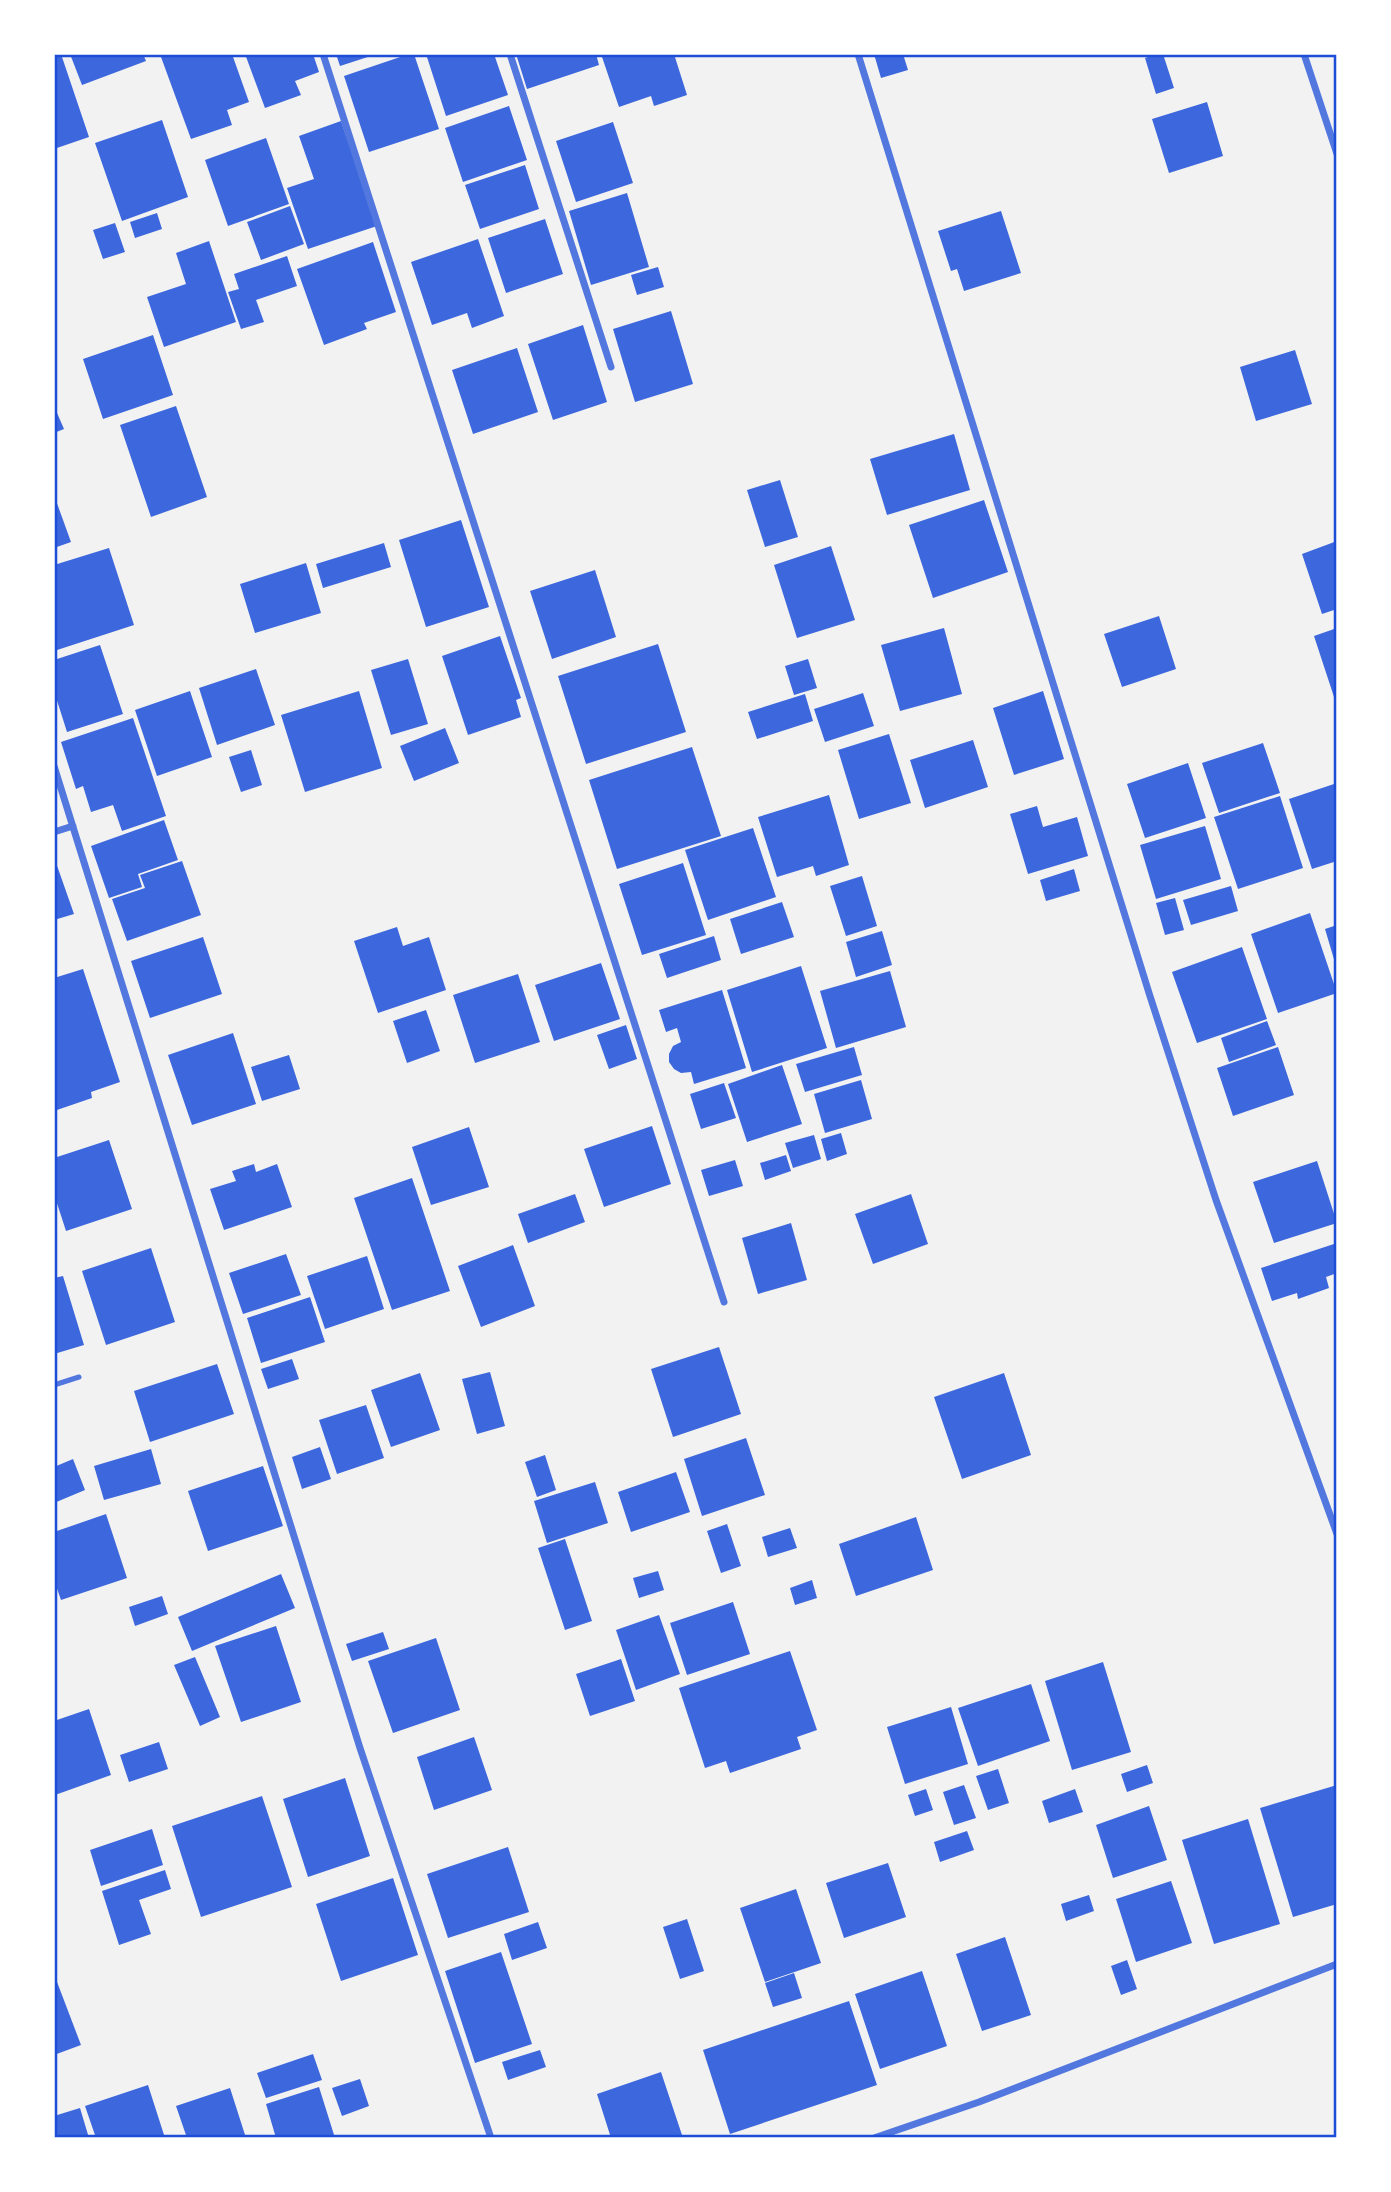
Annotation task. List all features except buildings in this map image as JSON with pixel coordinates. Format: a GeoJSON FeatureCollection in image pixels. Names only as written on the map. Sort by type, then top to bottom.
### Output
{"type":"FeatureCollection","features":[{"type":"Feature","properties":{"kind":"street"},"geometry":{"type":"LineString","coordinates":[[323,54],[724,1302]]}},
{"type":"Feature","properties":{"kind":"street"},"geometry":{"type":"LineString","coordinates":[[510,54],[611,367]]}},
{"type":"Feature","properties":{"kind":"street"},"geometry":{"type":"LineString","coordinates":[[858,54],[1199,1148],[1337,1534]]}},
{"type":"Feature","properties":{"kind":"street"},"geometry":{"type":"LineString","coordinates":[[1304,54],[1337,154]]}},
{"type":"Feature","properties":{"kind":"street"},"geometry":{"type":"LineString","coordinates":[[54,766],[360,1748],[491,2138]]}},
{"type":"Feature","properties":{"kind":"street"},"geometry":{"type":"LineString","coordinates":[[54,832],[73,826]]}},
{"type":"Feature","properties":{"kind":"street"},"geometry":{"type":"LineString","coordinates":[[874,2138],[979,2102],[1337,1964]]}},
{"type":"Feature","properties":{"kind":"lane"},"geometry":{"type":"LineString","coordinates":[[54,1385],[79,1377]]}}]}
